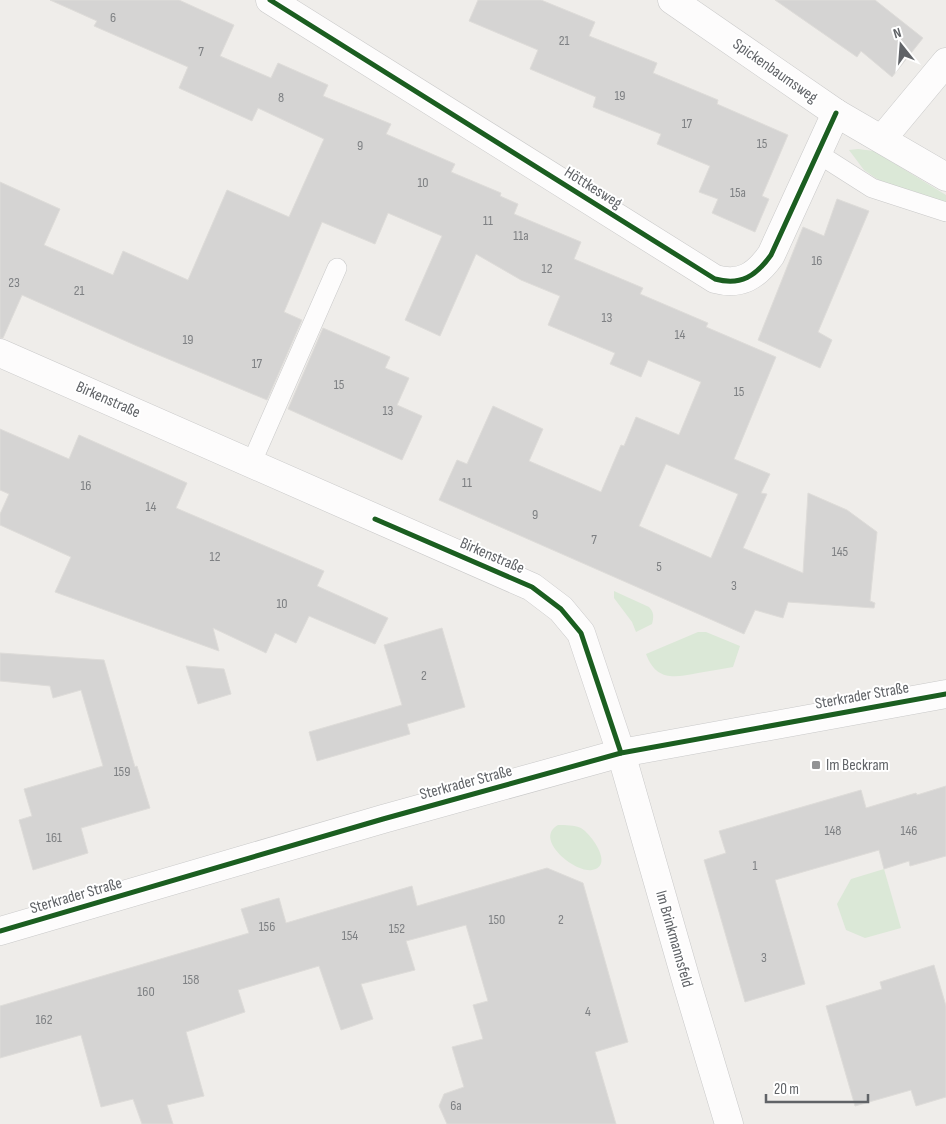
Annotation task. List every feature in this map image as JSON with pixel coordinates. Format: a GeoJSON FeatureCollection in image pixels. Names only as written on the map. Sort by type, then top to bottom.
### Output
{"type":"FeatureCollection","features":[{"type":"Feature","properties":{"kind":"street","name":"Höttkesweg"},"geometry":{"type":"LineString","coordinates":[[270,0],[715,279],[727,282],[746,278],[761,269],[771,255],[836,113]]}},
{"type":"Feature","properties":{"kind":"street","name":"Spickenbaumsweg"},"geometry":{"type":"LineString","coordinates":[[672,0],[836,113],[946,177]]}},
{"type":"Feature","properties":{"kind":"street"},"geometry":{"type":"LineString","coordinates":[[882,139],[946,62]]}},
{"type":"Feature","properties":{"kind":"street","name":"Birkenstraße"},"geometry":{"type":"LineString","coordinates":[[0,353],[532,587],[561,608],[581,633],[621,752]]}},
{"type":"Feature","properties":{"kind":"street","name":"Sterkrader Straße"},"geometry":{"type":"LineString","coordinates":[[0,931],[383,819],[621,752],[946,694]]}},
{"type":"Feature","properties":{"kind":"street","name":"Im Brinkmannsfeld"},"geometry":{"type":"LineString","coordinates":[[621,752],[729,1124]]}},
{"type":"Feature","properties":{"kind":"lane"},"geometry":{"type":"LineString","coordinates":[[817,153],[872,188],[946,212]]}},
{"type":"Feature","properties":{"kind":"lane"},"geometry":{"type":"LineString","coordinates":[[251,464],[337,268]]}},
{"type":"Feature","properties":{"kind":"green space"},"geometry":{"type":"Polygon","coordinates":[[[849,150],[874,151],[946,195],[946,204],[880,181],[864,170],[849,150]]]}},
{"type":"Feature","properties":{"kind":"green space"},"geometry":{"type":"Polygon","coordinates":[[[614,591],[649,607],[653,615],[652,624],[636,632],[632,622],[614,598],[614,591]]]}},
{"type":"Feature","properties":{"kind":"green space"},"geometry":{"type":"Polygon","coordinates":[[[698,632],[706,632],[740,646],[733,667],[689,675],[667,676],[655,669],[650,663],[646,654],[698,632]]]}},
{"type":"Feature","properties":{"kind":"green space"},"geometry":{"type":"Polygon","coordinates":[[[558,825],[576,826],[585,831],[599,850],[601,863],[599,867],[585,870],[567,861],[559,854],[550,838],[552,831],[558,825]]]}},
{"type":"Feature","properties":{"kind":"green space"},"geometry":{"type":"Polygon","coordinates":[[[884,869],[901,928],[865,938],[846,930],[837,904],[851,879],[884,869]]]}},
{"type":"Feature","properties":{"kind":"building"},"geometry":{"type":"Polygon","coordinates":[[[50,0],[179,0],[234,25],[220,56],[271,78],[278,63],[328,85],[323,96],[391,124],[386,134],[455,164],[451,172],[501,193],[500,196],[518,204],[514,214],[581,242],[574,259],[643,288],[640,294],[708,323],[706,327],[776,357],[734,459],[770,474],[761,493],[767,494],[743,548],[803,573],[808,493],[847,510],[877,532],[870,601],[875,603],[874,608],[788,602],[783,618],[755,610],[744,634],[439,500],[457,460],[467,464],[493,406],[543,429],[529,461],[601,492],[621,445],[624,446],[636,417],[679,435],[701,382],[648,360],[641,377],[610,364],[615,353],[548,325],[560,296],[521,280],[476,254],[440,336],[405,320],[442,236],[388,213],[375,244],[322,222],[284,312],[302,320],[267,400],[137,346],[22,295],[3,338],[0,338],[0,182],[60,209],[44,245],[113,275],[123,251],[188,280],[227,190],[289,217],[324,139],[258,108],[252,121],[179,88],[188,67],[94,26],[97,21],[50,0]],[[666,464],[639,526],[711,558],[738,494],[666,464]]]}},
{"type":"Feature","properties":{"kind":"building"},"geometry":{"type":"Polygon","coordinates":[[[478,0],[541,0],[595,22],[589,36],[657,63],[653,73],[718,100],[717,104],[788,135],[762,196],[769,199],[755,232],[712,213],[718,199],[699,192],[710,166],[657,144],[661,134],[593,107],[596,97],[530,69],[538,50],[469,21],[478,0]]]}},
{"type":"Feature","properties":{"kind":"building"},"geometry":{"type":"Polygon","coordinates":[[[775,0],[875,0],[923,38],[892,77],[861,51],[857,57],[775,0]]]}},
{"type":"Feature","properties":{"kind":"building"},"geometry":{"type":"Polygon","coordinates":[[[837,199],[869,211],[818,332],[832,340],[820,368],[758,340],[803,227],[824,236],[837,199]]]}},
{"type":"Feature","properties":{"kind":"building"},"geometry":{"type":"Polygon","coordinates":[[[323,328],[390,357],[385,368],[409,378],[397,405],[422,416],[402,460],[288,409],[323,328]]]}},
{"type":"Feature","properties":{"kind":"building"},"geometry":{"type":"Polygon","coordinates":[[[0,429],[69,459],[79,435],[187,483],[176,508],[324,571],[317,586],[388,618],[375,644],[309,616],[296,643],[275,633],[266,653],[213,628],[219,651],[55,592],[71,557],[0,525],[0,514],[9,494],[0,490],[0,429]]]}},
{"type":"Feature","properties":{"kind":"building"},"geometry":{"type":"Polygon","coordinates":[[[442,628],[465,707],[407,724],[410,734],[317,761],[309,732],[402,705],[384,645],[442,628]]]}},
{"type":"Feature","properties":{"kind":"building"},"geometry":{"type":"Polygon","coordinates":[[[0,653],[104,660],[135,767],[137,766],[150,808],[81,828],[88,853],[33,870],[19,820],[32,816],[24,789],[103,766],[81,690],[53,698],[50,686],[0,681],[0,653]]]}},
{"type":"Feature","properties":{"kind":"building"},"geometry":{"type":"Polygon","coordinates":[[[186,666],[224,669],[231,694],[198,704],[186,666]]]}},
{"type":"Feature","properties":{"kind":"building"},"geometry":{"type":"Polygon","coordinates":[[[946,786],[946,856],[910,866],[909,861],[884,869],[879,850],[775,880],[805,984],[745,1002],[704,860],[726,853],[719,831],[861,790],[866,808],[946,786]]]}},
{"type":"Feature","properties":{"kind":"building"},"geometry":{"type":"Polygon","coordinates":[[[547,868],[583,883],[628,1042],[595,1052],[616,1124],[447,1124],[439,1106],[444,1094],[464,1087],[452,1047],[483,1039],[473,1005],[488,1001],[466,925],[406,941],[415,970],[361,984],[373,1019],[341,1030],[319,966],[238,990],[245,1012],[186,1032],[204,1096],[167,1105],[173,1124],[142,1124],[133,1099],[101,1107],[81,1035],[0,1058],[0,1006],[249,933],[241,909],[279,898],[286,923],[412,886],[417,906],[547,868]]]}},
{"type":"Feature","properties":{"kind":"building"},"geometry":{"type":"Polygon","coordinates":[[[934,965],[946,1006],[946,1097],[916,1106],[911,1090],[855,1106],[826,1006],[882,989],[880,982],[934,965]]]}},
{"type":"Feature","properties":{"kind":"cycle path"},"geometry":{"type":"LineString","coordinates":[[270,0],[715,279],[724,281],[747,278],[760,269],[771,255],[836,113]]}},
{"type":"Feature","properties":{"kind":"cycle path"},"geometry":{"type":"LineString","coordinates":[[375,519],[532,587],[561,609],[581,633],[621,753]]}},
{"type":"Feature","properties":{"kind":"cycle path"},"geometry":{"type":"LineString","coordinates":[[0,931],[383,819],[621,753],[946,694]]}},
{"type":"Feature","properties":{"kind":"place","name":"Im Beckram"},"geometry":{"type":"Point","coordinates":[816,765]}}]}
